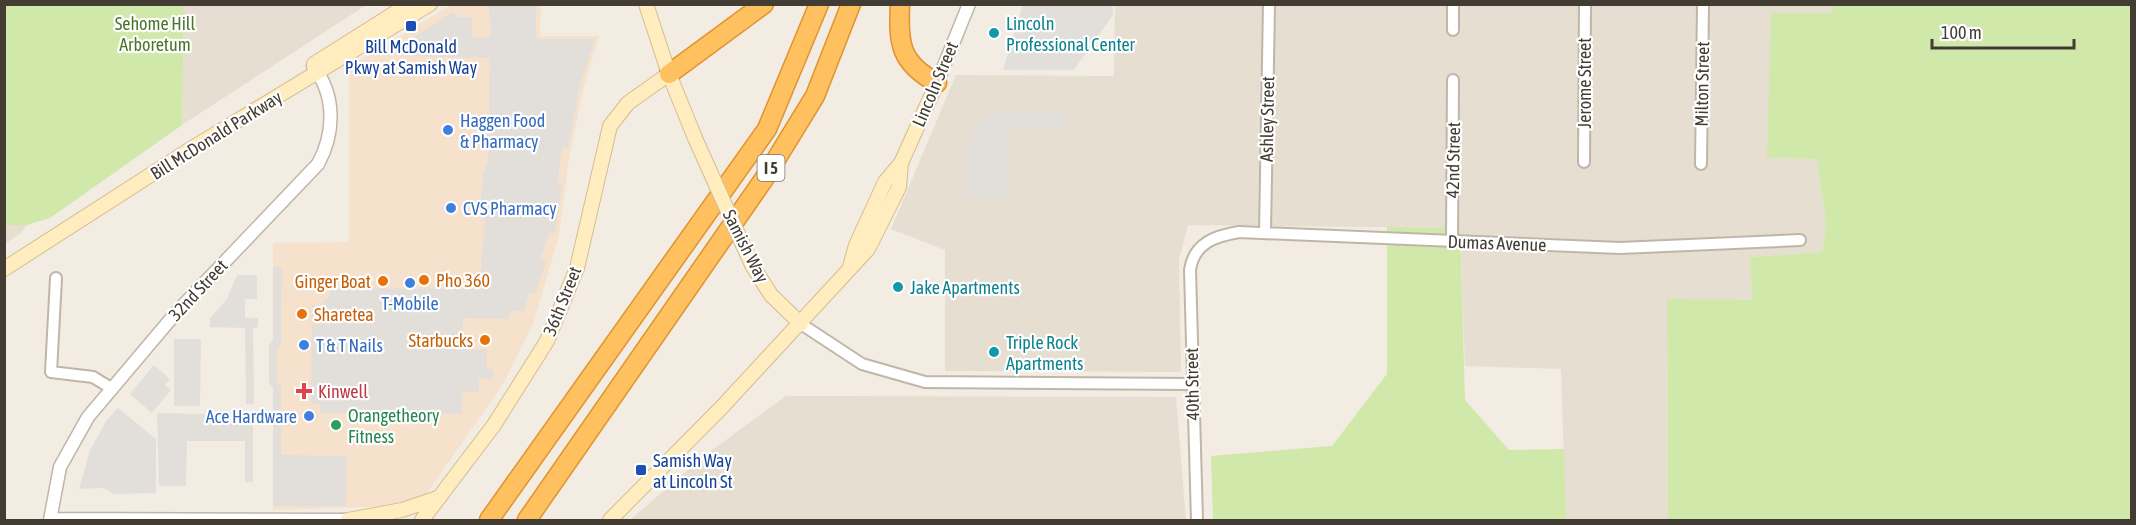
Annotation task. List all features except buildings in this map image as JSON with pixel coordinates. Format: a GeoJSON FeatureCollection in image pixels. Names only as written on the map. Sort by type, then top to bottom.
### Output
{"type":"FeatureCollection","features":[{"type":"Feature","properties":{"kind":"highway"},"geometry":{"type":"LineString","coordinates":[[669,74],[764,4]]}},
{"type":"Feature","properties":{"kind":"highway","name":"I 5"},"geometry":{"type":"LineString","coordinates":[[489,520],[767,129],[819,4]]}},
{"type":"Feature","properties":{"kind":"highway","name":"I 5"},"geometry":{"type":"LineString","coordinates":[[527,520],[764,178],[814,96],[851,4]]}},
{"type":"Feature","properties":{"kind":"highway"},"geometry":{"type":"LineString","coordinates":[[900,4],[898,31],[902,49],[921,74],[937,83]]}},
{"type":"Feature","properties":{"kind":"main road","name":"Bill McDonald Parkway"},"geometry":{"type":"LineString","coordinates":[[4,269],[315,68],[409,4]]}},
{"type":"Feature","properties":{"kind":"main road","name":"Bill McDonald Parkway"},"geometry":{"type":"LineString","coordinates":[[4,258],[315,68],[430,4]]}},
{"type":"Feature","properties":{"kind":"main road","name":"Samish Way"},"geometry":{"type":"LineString","coordinates":[[646,4],[669,74],[752,265],[771,295],[801,324]]}},
{"type":"Feature","properties":{"kind":"main road","name":"36th Street"},"geometry":{"type":"LineString","coordinates":[[422,520],[494,425],[547,341],[577,268],[610,126],[628,104],[669,74]]}},
{"type":"Feature","properties":{"kind":"main road","name":"Lincoln Street"},"geometry":{"type":"LineString","coordinates":[[801,324],[868,249],[884,222],[899,187],[901,163],[937,83]]}},
{"type":"Feature","properties":{"kind":"main road"},"geometry":{"type":"LineString","coordinates":[[609,520],[801,324]]}},
{"type":"Feature","properties":{"kind":"main road"},"geometry":{"type":"LineString","coordinates":[[348,520],[402,510],[440,497]]}},
{"type":"Feature","properties":{"kind":"street","name":"Lincoln Street"},"geometry":{"type":"LineString","coordinates":[[937,83],[969,4]]}},
{"type":"Feature","properties":{"kind":"street","name":"Ashley Street"},"geometry":{"type":"LineString","coordinates":[[1265,233],[1269,4]]}},
{"type":"Feature","properties":{"kind":"street"},"geometry":{"type":"LineString","coordinates":[[1453,4],[1453,30]]}},
{"type":"Feature","properties":{"kind":"street","name":"Jerome Street"},"geometry":{"type":"LineString","coordinates":[[1584,162],[1585,4]]}},
{"type":"Feature","properties":{"kind":"street","name":"Milton Street"},"geometry":{"type":"LineString","coordinates":[[1701,164],[1703,4]]}},
{"type":"Feature","properties":{"kind":"street","name":"32nd Street"},"geometry":{"type":"LineString","coordinates":[[50,520],[52,498],[67,451],[82,425],[111,388],[190,298],[318,164],[327,145],[331,117],[325,86],[315,68]]}},
{"type":"Feature","properties":{"kind":"street","name":"42nd Street"},"geometry":{"type":"LineString","coordinates":[[1452,241],[1453,80]]}},
{"type":"Feature","properties":{"kind":"street","name":"Dumas Avenue"},"geometry":{"type":"LineString","coordinates":[[1198,248],[1225,234],[1265,233],[1653,248],[1800,240]]}},
{"type":"Feature","properties":{"kind":"street","name":"40th Street"},"geometry":{"type":"LineString","coordinates":[[1197,520],[1191,384],[1190,270],[1198,248]]}},
{"type":"Feature","properties":{"kind":"street"},"geometry":{"type":"LineString","coordinates":[[56,278],[51,372],[93,378],[111,388]]}},
{"type":"Feature","properties":{"kind":"street"},"geometry":{"type":"LineString","coordinates":[[801,324],[862,364],[918,381],[956,384],[1191,384]]}},
{"type":"Feature","properties":{"kind":"street"},"geometry":{"type":"LineString","coordinates":[[50,520],[373,520]]}},
{"type":"Feature","properties":{"kind":"shaded area"},"geometry":{"type":"Polygon","coordinates":[[[1023,4],[1113,5],[1113,15],[1074,70],[1003,70],[1023,4]]]}},
{"type":"Feature","properties":{"kind":"shaded area"},"geometry":{"type":"Polygon","coordinates":[[[184,5],[366,5],[182,125],[184,5]]]}},
{"type":"Feature","properties":{"kind":"shaded area"},"geometry":{"type":"Polygon","coordinates":[[[451,5],[541,5],[540,36],[599,36],[584,86],[569,158],[559,235],[534,322],[503,384],[425,496],[396,506],[273,510],[273,387],[269,383],[269,345],[273,340],[273,243],[349,242],[349,67],[451,5]]]}},
{"type":"Feature","properties":{"kind":"shaded area"},"geometry":{"type":"Polygon","coordinates":[[[489,5],[536,5],[536,39],[595,39],[580,85],[568,149],[562,148],[557,184],[562,185],[555,233],[549,232],[540,259],[546,262],[535,294],[529,293],[524,311],[509,311],[509,319],[463,318],[463,349],[487,349],[486,369],[493,369],[493,379],[479,379],[478,392],[462,392],[462,414],[320,413],[320,404],[311,404],[312,305],[320,305],[330,295],[330,288],[479,289],[485,221],[480,209],[483,174],[488,162],[490,58],[409,56],[409,40],[453,12],[457,17],[471,17],[473,37],[491,37],[489,5]]]}},
{"type":"Feature","properties":{"kind":"shaded area"},"geometry":{"type":"Polygon","coordinates":[[[1115,5],[1833,5],[1833,13],[1772,13],[1768,158],[1817,159],[1826,224],[1822,252],[1751,257],[1752,300],[1667,300],[1668,520],[1566,520],[1561,369],[1465,366],[1460,228],[1188,225],[1179,260],[1181,372],[945,371],[945,250],[891,229],[956,75],[1114,76],[1115,5]]]}},
{"type":"Feature","properties":{"kind":"shaded area"},"geometry":{"type":"Polygon","coordinates":[[[995,108],[1006,112],[1067,112],[1067,127],[1008,127],[1010,198],[967,198],[966,154],[982,117],[989,119],[995,108]]]}},
{"type":"Feature","properties":{"kind":"shaded area"},"geometry":{"type":"Polygon","coordinates":[[[5,225],[27,225],[21,233],[5,244],[5,225]]]}},
{"type":"Feature","properties":{"kind":"shaded area"},"geometry":{"type":"Polygon","coordinates":[[[273,267],[282,267],[281,347],[277,347],[277,383],[281,383],[281,455],[346,456],[346,506],[273,506],[273,387],[269,383],[269,345],[273,340],[273,267]]]}},
{"type":"Feature","properties":{"kind":"shaded area"},"geometry":{"type":"Polygon","coordinates":[[[237,275],[257,275],[257,299],[245,299],[245,318],[258,318],[258,327],[253,328],[254,404],[246,404],[245,328],[210,327],[210,318],[227,299],[237,275]]]}},
{"type":"Feature","properties":{"kind":"shaded area"},"geometry":{"type":"Polygon","coordinates":[[[174,339],[201,339],[200,406],[174,406],[174,339]]]}},
{"type":"Feature","properties":{"kind":"shaded area"},"geometry":{"type":"Polygon","coordinates":[[[154,365],[170,379],[165,385],[171,390],[152,413],[130,394],[154,365]]]}},
{"type":"Feature","properties":{"kind":"shaded area"},"geometry":{"type":"Polygon","coordinates":[[[786,396],[1176,397],[1186,520],[630,520],[704,456],[786,396]]]}},
{"type":"Feature","properties":{"kind":"shaded area"},"geometry":{"type":"Polygon","coordinates":[[[118,408],[156,439],[156,493],[115,494],[103,488],[79,489],[90,450],[107,420],[118,408]]]}},
{"type":"Feature","properties":{"kind":"shaded area"},"geometry":{"type":"Polygon","coordinates":[[[157,413],[258,415],[258,421],[253,422],[253,482],[245,482],[245,441],[187,441],[186,486],[159,486],[157,413]]]}},
{"type":"Feature","properties":{"kind":"green space"},"geometry":{"type":"Polygon","coordinates":[[[1833,4],[2131,5],[2131,520],[1668,520],[1667,299],[1752,300],[1750,257],[1822,252],[1826,224],[1817,159],[1767,158],[1771,13],[1832,13],[1833,4]]]}},
{"type":"Feature","properties":{"kind":"green space","name":"Sehome Hill Arboretum"},"geometry":{"type":"Polygon","coordinates":[[[4,5],[184,5],[182,125],[50,218],[27,225],[5,225],[4,5]]]}},
{"type":"Feature","properties":{"kind":"green space"},"geometry":{"type":"Polygon","coordinates":[[[1387,227],[1460,228],[1465,400],[1509,450],[1564,449],[1566,520],[1213,520],[1211,456],[1332,446],[1387,374],[1387,227]]]}},
{"type":"Feature","properties":{"kind":"place","name":"Bill McDonald Pkwy at Samish Way"},"geometry":{"type":"Point","coordinates":[411,26]}},
{"type":"Feature","properties":{"kind":"place","name":"Lincoln Professional Center"},"geometry":{"type":"Point","coordinates":[994,33]}},
{"type":"Feature","properties":{"kind":"place","name":"Haggen Food & Pharmacy"},"geometry":{"type":"Point","coordinates":[448,130]}},
{"type":"Feature","properties":{"kind":"place","name":"CVS Pharmacy"},"geometry":{"type":"Point","coordinates":[451,208]}},
{"type":"Feature","properties":{"kind":"place","name":"Pho 360"},"geometry":{"type":"Point","coordinates":[424,280]}},
{"type":"Feature","properties":{"kind":"place","name":"Ginger Boat"},"geometry":{"type":"Point","coordinates":[383,281]}},
{"type":"Feature","properties":{"kind":"place","name":"T-Mobile"},"geometry":{"type":"Point","coordinates":[410,283]}},
{"type":"Feature","properties":{"kind":"place","name":"Jake Apartments"},"geometry":{"type":"Point","coordinates":[898,287]}},
{"type":"Feature","properties":{"kind":"place","name":"Sharetea"},"geometry":{"type":"Point","coordinates":[302,314]}},
{"type":"Feature","properties":{"kind":"place","name":"Starbucks"},"geometry":{"type":"Point","coordinates":[485,340]}},
{"type":"Feature","properties":{"kind":"place","name":"T & T Nails"},"geometry":{"type":"Point","coordinates":[304,345]}},
{"type":"Feature","properties":{"kind":"place","name":"Triple Rock Apartments"},"geometry":{"type":"Point","coordinates":[994,352]}},
{"type":"Feature","properties":{"kind":"place","name":"Kinwell"},"geometry":{"type":"Point","coordinates":[304,391]}},
{"type":"Feature","properties":{"kind":"place","name":"Ace Hardware"},"geometry":{"type":"Point","coordinates":[309,416]}},
{"type":"Feature","properties":{"kind":"place","name":"Orangetheory Fitness"},"geometry":{"type":"Point","coordinates":[336,425]}},
{"type":"Feature","properties":{"kind":"place","name":"Samish Way at Lincoln St"},"geometry":{"type":"Point","coordinates":[641,470]}}]}
